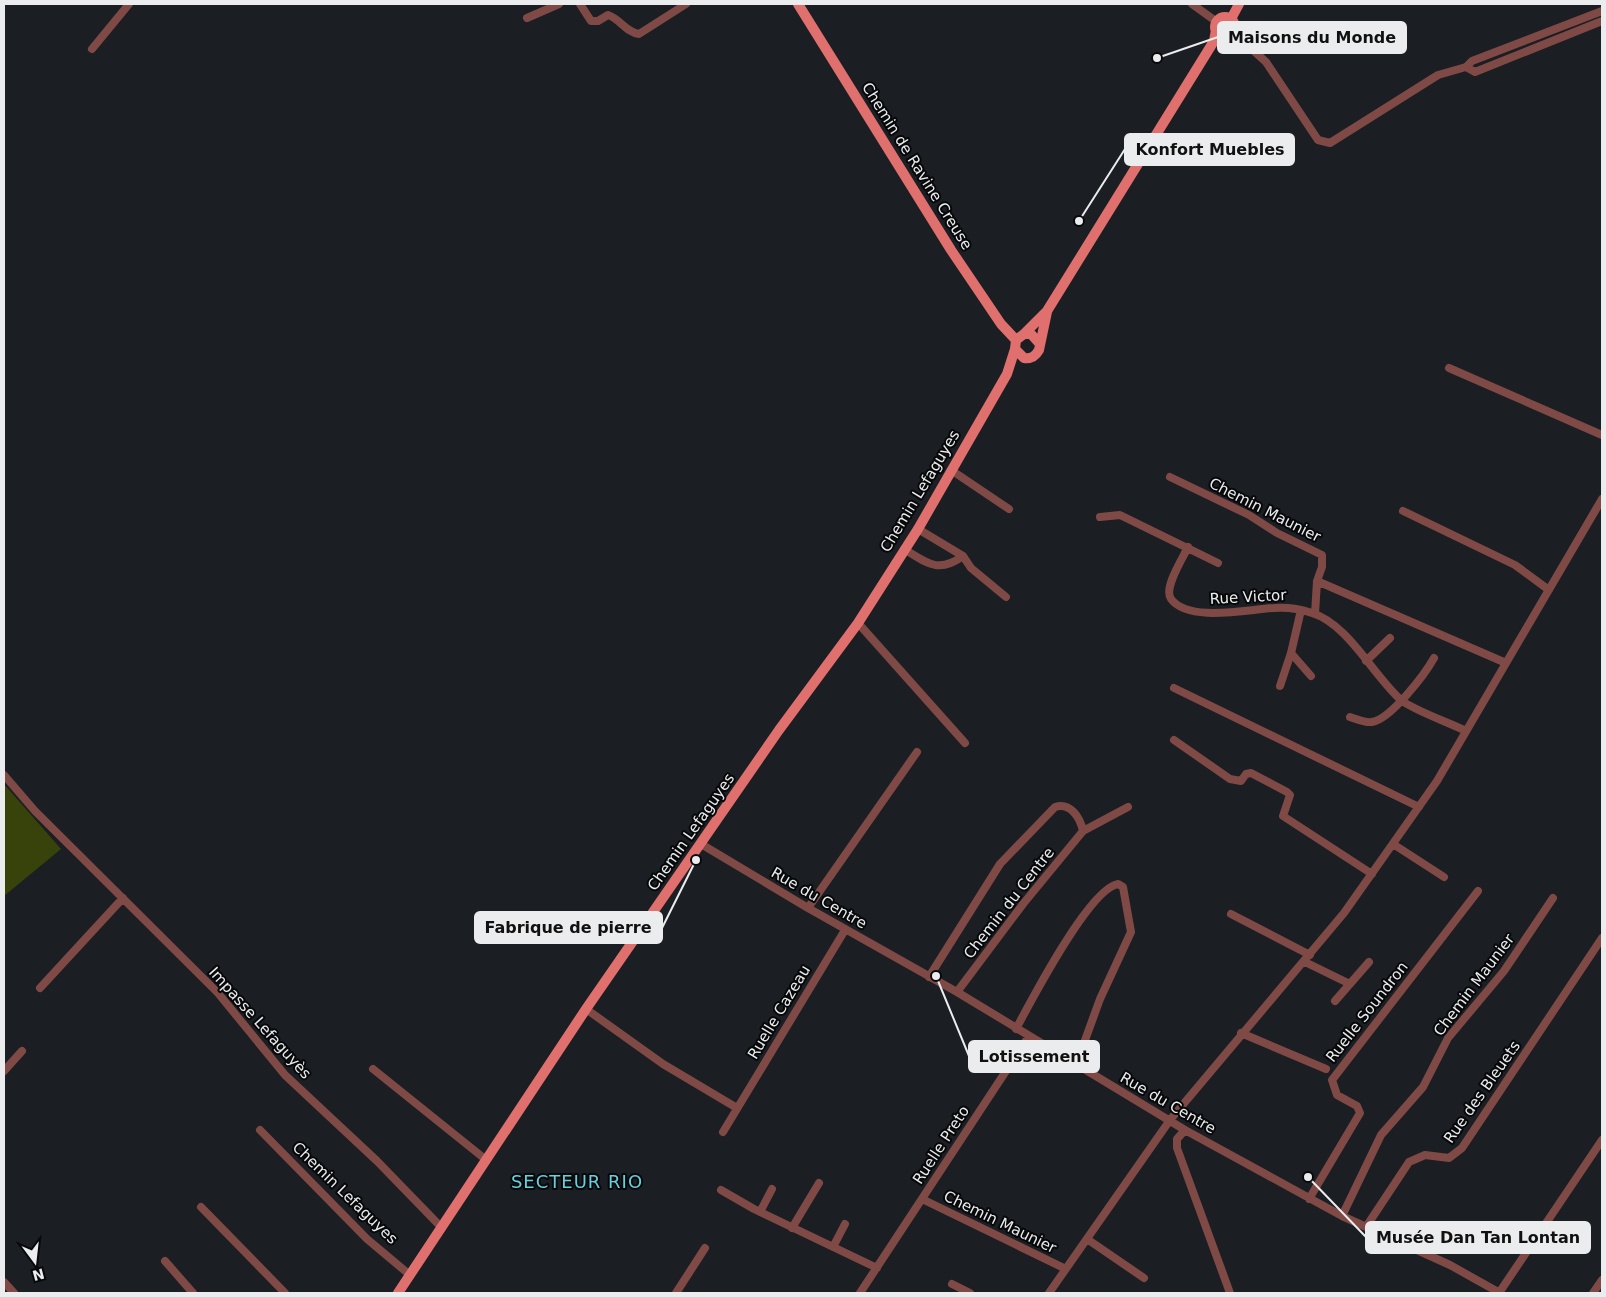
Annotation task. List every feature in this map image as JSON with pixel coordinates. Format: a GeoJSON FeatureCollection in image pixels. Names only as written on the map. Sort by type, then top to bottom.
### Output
{"type":"FeatureCollection","features":[{"type":"Feature","properties":{"kind":"main road","name":"Chemin de Ravine Creuse"},"geometry":{"type":"LineString","coordinates":[[798,4],[950,250],[1001,324],[1018,341]]}},
{"type":"Feature","properties":{"kind":"main road"},"geometry":{"type":"LineString","coordinates":[[1231,19],[1239,4]]}},
{"type":"Feature","properties":{"kind":"main road"},"geometry":{"type":"LineString","coordinates":[[1230,34],[1220,35],[1217,26],[1222,18],[1231,19]]}},
{"type":"Feature","properties":{"kind":"main road"},"geometry":{"type":"LineString","coordinates":[[1214,42],[1230,34],[1235,26],[1231,19]]}},
{"type":"Feature","properties":{"kind":"main road","name":"Chemin Lefaguyes"},"geometry":{"type":"LineString","coordinates":[[399,1293],[485,1159],[586,1009],[702,844],[779,730],[858,623],[918,529],[950,470],[1007,374],[1018,341],[1047,311],[1214,42],[1217,26]]}},
{"type":"Feature","properties":{"kind":"main road","name":"Chemin Lefaguyes"},"geometry":{"type":"LineString","coordinates":[[1039,343],[1047,311]]}},
{"type":"Feature","properties":{"kind":"main road"},"geometry":{"type":"LineString","coordinates":[[1031,334],[1039,343],[1039,350],[1030,358],[1024,358],[1018,341],[1031,334]]}},
{"type":"Feature","properties":{"kind":"main road","name":"Chemin Lefaguyes"},"geometry":{"type":"LineString","coordinates":[[1007,374],[1030,358]]}},
{"type":"Feature","properties":{"kind":"street"},"geometry":{"type":"LineString","coordinates":[[92,49],[128,4]]}},
{"type":"Feature","properties":{"kind":"street"},"geometry":{"type":"LineString","coordinates":[[528,18],[559,4]]}},
{"type":"Feature","properties":{"kind":"street"},"geometry":{"type":"LineString","coordinates":[[580,4],[591,21],[598,21],[608,15],[612,16],[629,31],[639,34],[686,4]]}},
{"type":"Feature","properties":{"kind":"street"},"geometry":{"type":"LineString","coordinates":[[1192,4],[1217,26]]}},
{"type":"Feature","properties":{"kind":"street"},"geometry":{"type":"LineString","coordinates":[[1230,34],[1266,62],[1318,140],[1324,143],[1335,141],[1438,75],[1466,67],[1472,61],[1602,11]]}},
{"type":"Feature","properties":{"kind":"street"},"geometry":{"type":"LineString","coordinates":[[1466,67],[1475,72],[1602,20]]}},
{"type":"Feature","properties":{"kind":"street"},"geometry":{"type":"LineString","coordinates":[[1449,368],[1602,435]]}},
{"type":"Feature","properties":{"kind":"street"},"geometry":{"type":"LineString","coordinates":[[950,470],[1009,509]]}},
{"type":"Feature","properties":{"kind":"street","name":"Chemin Maunier"},"geometry":{"type":"LineString","coordinates":[[1170,477],[1322,555],[1322,567],[1317,581],[1315,614]]}},
{"type":"Feature","properties":{"kind":"street","name":"Chemin Maunier"},"geometry":{"type":"LineString","coordinates":[[1049,1293],[1170,1120],[1307,959],[1372,874],[1437,781],[1602,499]]}},
{"type":"Feature","properties":{"kind":"street"},"geometry":{"type":"LineString","coordinates":[[1403,511],[1514,565],[1549,590]]}},
{"type":"Feature","properties":{"kind":"street"},"geometry":{"type":"LineString","coordinates":[[1100,517],[1120,515],[1218,563]]}},
{"type":"Feature","properties":{"kind":"street"},"geometry":{"type":"LineString","coordinates":[[918,529],[963,556],[971,568],[1006,597]]}},
{"type":"Feature","properties":{"kind":"street","name":"Rue Victor"},"geometry":{"type":"LineString","coordinates":[[1188,547],[1169,586],[1170,596],[1175,602],[1195,612],[1212,614],[1276,607],[1315,614],[1341,632],[1402,701],[1466,730]]}},
{"type":"Feature","properties":{"kind":"street"},"geometry":{"type":"LineString","coordinates":[[904,550],[932,566],[949,564],[963,556]]}},
{"type":"Feature","properties":{"kind":"street"},"geometry":{"type":"LineString","coordinates":[[1317,581],[1506,663]]}},
{"type":"Feature","properties":{"kind":"street"},"geometry":{"type":"LineString","coordinates":[[1280,686],[1291,653],[1301,610]]}},
{"type":"Feature","properties":{"kind":"street"},"geometry":{"type":"LineString","coordinates":[[858,623],[965,743]]}},
{"type":"Feature","properties":{"kind":"street"},"geometry":{"type":"LineString","coordinates":[[1366,661],[1390,638]]}},
{"type":"Feature","properties":{"kind":"street"},"geometry":{"type":"LineString","coordinates":[[1291,653],[1311,676]]}},
{"type":"Feature","properties":{"kind":"street"},"geometry":{"type":"LineString","coordinates":[[1350,717],[1375,722],[1402,701],[1426,672],[1434,658]]}},
{"type":"Feature","properties":{"kind":"street"},"geometry":{"type":"LineString","coordinates":[[1174,688],[1419,806]]}},
{"type":"Feature","properties":{"kind":"street"},"geometry":{"type":"LineString","coordinates":[[1174,740],[1230,779],[1241,781],[1246,774],[1251,773],[1287,792],[1290,795],[1284,816],[1372,874]]}},
{"type":"Feature","properties":{"kind":"street"},"geometry":{"type":"LineString","coordinates":[[808,908],[917,752]]}},
{"type":"Feature","properties":{"kind":"street","name":"Impasse Lefaguyès"},"geometry":{"type":"LineString","coordinates":[[4,775],[34,811],[218,993],[285,1075],[377,1161],[442,1228]]}},
{"type":"Feature","properties":{"kind":"street","name":"Chemin du Centre"},"geometry":{"type":"LineString","coordinates":[[929,976],[1000,864],[1055,807],[1062,805],[1069,807],[1082,823],[1083,831]]}},
{"type":"Feature","properties":{"kind":"street","name":"Chemin du Centre"},"geometry":{"type":"LineString","coordinates":[[957,992],[1023,904],[1083,831],[1128,807]]}},
{"type":"Feature","properties":{"kind":"street","name":"Rue du Centre"},"geometry":{"type":"LineString","coordinates":[[702,844],[845,930],[957,992],[1185,1130],[1309,1199],[1450,1265],[1499,1293]]}},
{"type":"Feature","properties":{"kind":"street"},"geometry":{"type":"LineString","coordinates":[[1393,844],[1444,876]]}},
{"type":"Feature","properties":{"kind":"street"},"geometry":{"type":"LineString","coordinates":[[1016,1029],[1058,952],[1100,896],[1106,889],[1118,884],[1123,887],[1131,932],[1100,998],[1076,1065]]}},
{"type":"Feature","properties":{"kind":"street","name":"Ruelle Soundron"},"geometry":{"type":"LineString","coordinates":[[1309,1199],[1360,1113],[1358,1106],[1337,1095],[1332,1080],[1478,891]]}},
{"type":"Feature","properties":{"kind":"street"},"geometry":{"type":"LineString","coordinates":[[40,988],[123,898]]}},
{"type":"Feature","properties":{"kind":"street","name":"Chemin Maunier"},"geometry":{"type":"LineString","coordinates":[[1342,1216],[1381,1135],[1423,1087],[1448,1038],[1504,971],[1553,898]]}},
{"type":"Feature","properties":{"kind":"street"},"geometry":{"type":"LineString","coordinates":[[1232,914],[1350,984]]}},
{"type":"Feature","properties":{"kind":"street","name":"Ruelle Cazeau"},"geometry":{"type":"LineString","coordinates":[[723,1132],[845,930]]}},
{"type":"Feature","properties":{"kind":"street","name":"Rue des Bleuets"},"geometry":{"type":"LineString","coordinates":[[1366,1227],[1409,1162],[1425,1155],[1449,1158],[1462,1148],[1602,938]]}},
{"type":"Feature","properties":{"kind":"street"},"geometry":{"type":"LineString","coordinates":[[1335,1000],[1369,962]]}},
{"type":"Feature","properties":{"kind":"street"},"geometry":{"type":"LineString","coordinates":[[586,1009],[663,1064],[737,1108]]}},
{"type":"Feature","properties":{"kind":"street"},"geometry":{"type":"LineString","coordinates":[[1242,1034],[1326,1069]]}},
{"type":"Feature","properties":{"kind":"street","name":"Ruelle Preto"},"geometry":{"type":"LineString","coordinates":[[860,1293],[1029,1036]]}},
{"type":"Feature","properties":{"kind":"street"},"geometry":{"type":"LineString","coordinates":[[4,1072],[22,1051]]}},
{"type":"Feature","properties":{"kind":"street"},"geometry":{"type":"LineString","coordinates":[[373,1069],[485,1159]]}},
{"type":"Feature","properties":{"kind":"street","name":"Chemin Lefaguyes"},"geometry":{"type":"LineString","coordinates":[[260,1130],[367,1240],[410,1275]]}},
{"type":"Feature","properties":{"kind":"street"},"geometry":{"type":"LineString","coordinates":[[1185,1130],[1177,1140],[1177,1148],[1230,1293]]}},
{"type":"Feature","properties":{"kind":"street"},"geometry":{"type":"LineString","coordinates":[[1499,1293],[1602,1140]]}},
{"type":"Feature","properties":{"kind":"street"},"geometry":{"type":"LineString","coordinates":[[792,1228],[819,1183]]}},
{"type":"Feature","properties":{"kind":"street"},"geometry":{"type":"LineString","coordinates":[[760,1212],[772,1189]]}},
{"type":"Feature","properties":{"kind":"street"},"geometry":{"type":"LineString","coordinates":[[721,1190],[760,1212],[877,1268]]}},
{"type":"Feature","properties":{"kind":"street","name":"Chemin Maunier"},"geometry":{"type":"LineString","coordinates":[[922,1199],[1066,1269]]}},
{"type":"Feature","properties":{"kind":"street"},"geometry":{"type":"LineString","coordinates":[[201,1207],[285,1293]]}},
{"type":"Feature","properties":{"kind":"street"},"geometry":{"type":"LineString","coordinates":[[832,1248],[845,1224]]}},
{"type":"Feature","properties":{"kind":"street"},"geometry":{"type":"LineString","coordinates":[[1087,1240],[1144,1278]]}},
{"type":"Feature","properties":{"kind":"street"},"geometry":{"type":"LineString","coordinates":[[676,1293],[705,1248]]}},
{"type":"Feature","properties":{"kind":"street"},"geometry":{"type":"LineString","coordinates":[[165,1261],[193,1293]]}},
{"type":"Feature","properties":{"kind":"street"},"geometry":{"type":"LineString","coordinates":[[1593,1293],[1602,1280]]}},
{"type":"Feature","properties":{"kind":"street"},"geometry":{"type":"LineString","coordinates":[[4,1282],[14,1293]]}},
{"type":"Feature","properties":{"kind":"street"},"geometry":{"type":"LineString","coordinates":[[952,1284],[970,1293]]}},
{"type":"Feature","properties":{"kind":"green space"},"geometry":{"type":"Polygon","coordinates":[[[4,784],[61,849],[4,896],[4,784]]]}},
{"type":"Feature","properties":{"kind":"place","name":"Maisons du Monde"},"geometry":{"type":"Point","coordinates":[1157,58]}},
{"type":"Feature","properties":{"kind":"place","name":"Konfort Muebles"},"geometry":{"type":"Point","coordinates":[1079,221]}},
{"type":"Feature","properties":{"kind":"place","name":"Fabrique de pierre"},"geometry":{"type":"Point","coordinates":[696,860]}},
{"type":"Feature","properties":{"kind":"place","name":"Lotissement"},"geometry":{"type":"Point","coordinates":[936,976]}},
{"type":"Feature","properties":{"kind":"place","name":"Musée Dan Tan Lontan"},"geometry":{"type":"Point","coordinates":[1308,1177]}},
{"type":"Feature","properties":{"kind":"district","name":"SECTEUR RIO"},"geometry":{"type":"Point","coordinates":[577,1181]}}]}
